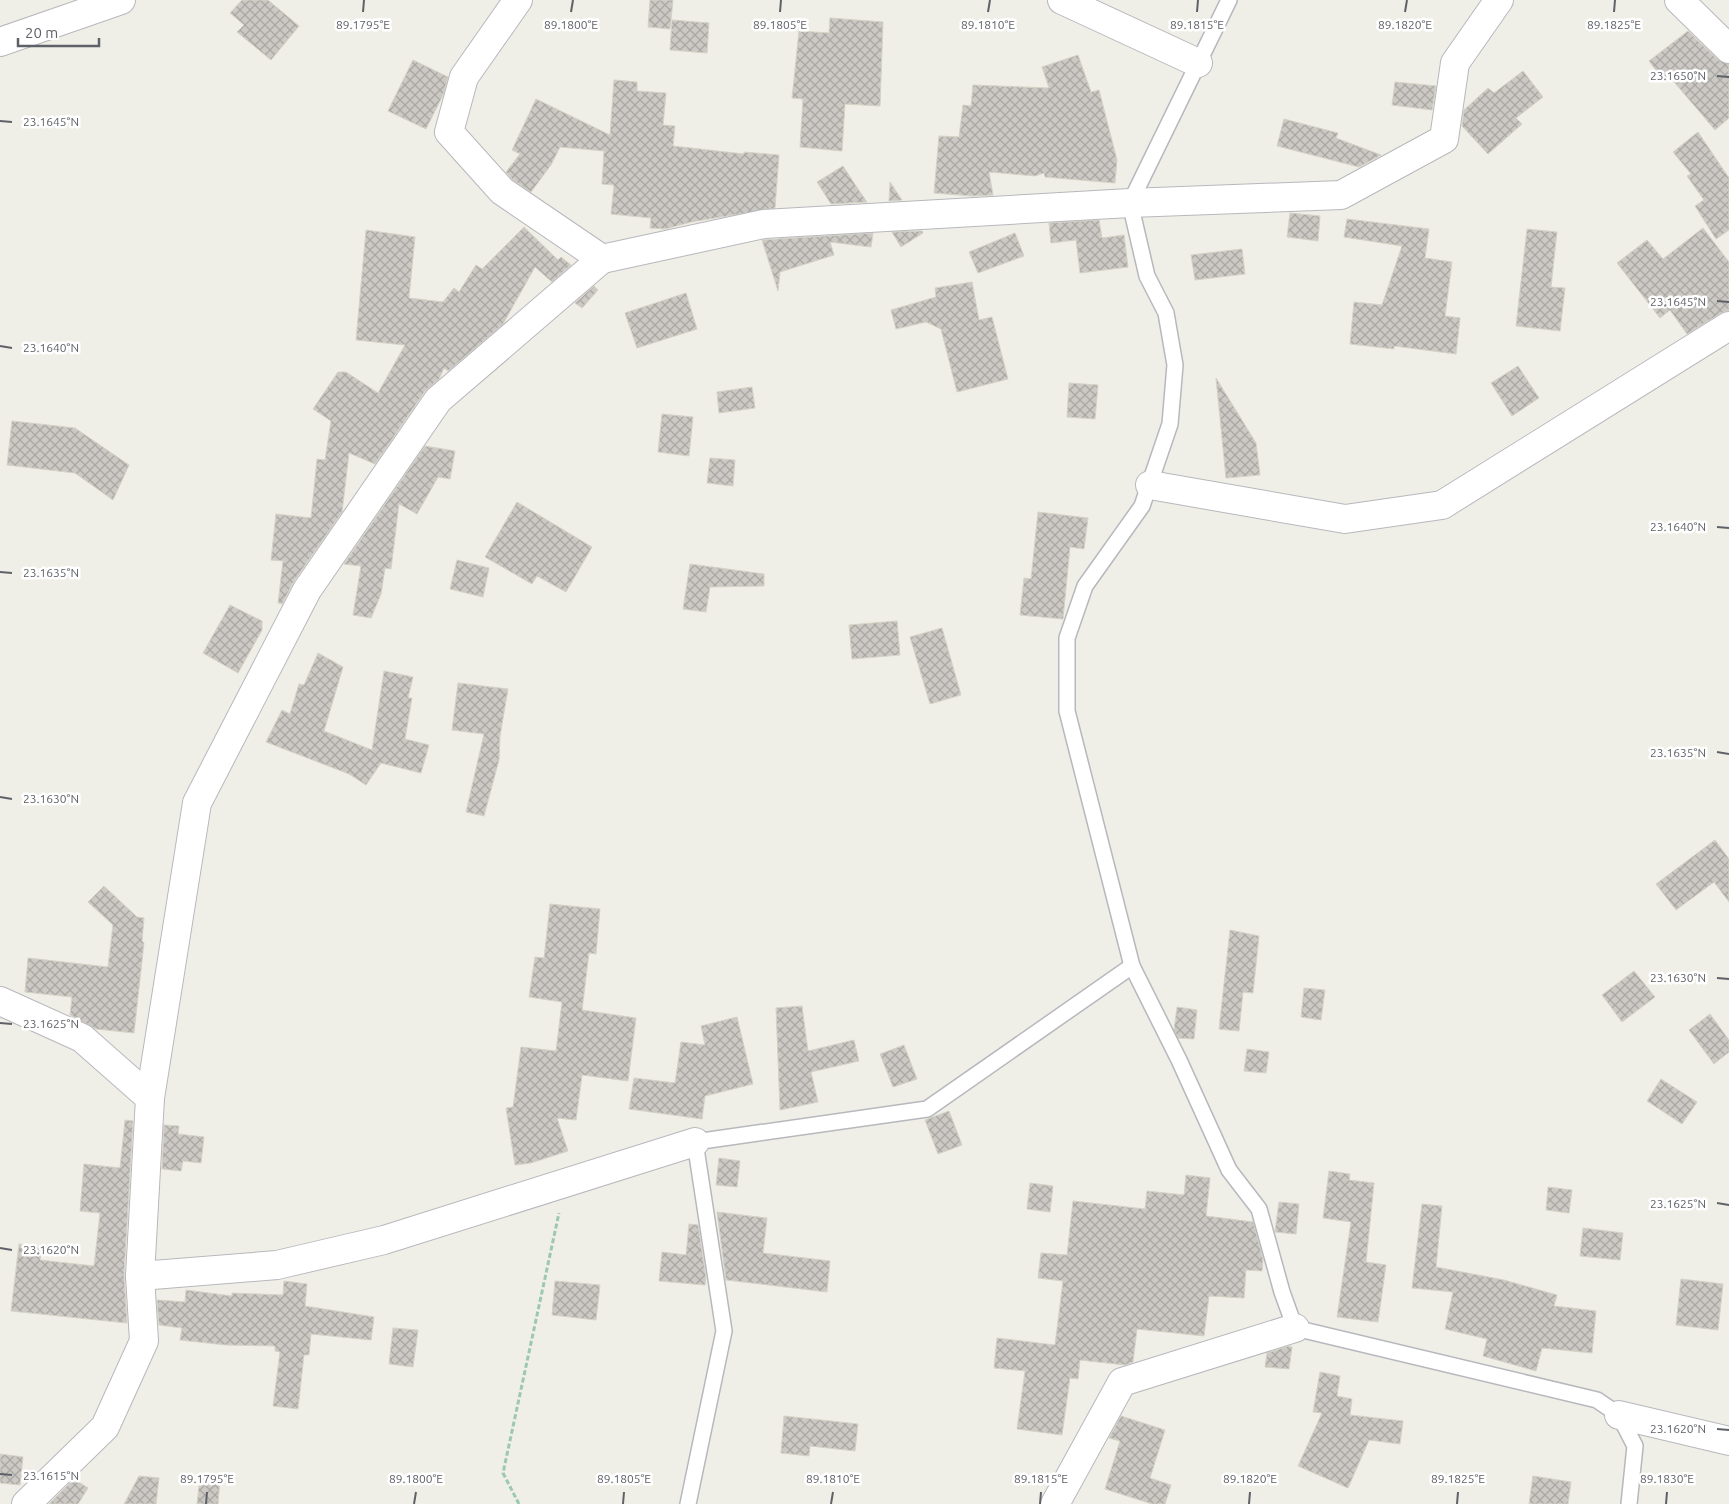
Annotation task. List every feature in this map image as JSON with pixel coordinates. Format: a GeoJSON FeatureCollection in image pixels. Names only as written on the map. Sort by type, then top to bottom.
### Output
{"type":"FeatureCollection","features":[{"type":"Feature","properties":{"kind":"street"},"geometry":{"type":"LineString","coordinates":[[0,42],[121,0]]}},
{"type":"Feature","properties":{"kind":"street"},"geometry":{"type":"LineString","coordinates":[[518,0],[464,78],[449,132],[502,191],[602,259]]}},
{"type":"Feature","properties":{"kind":"street"},"geometry":{"type":"LineString","coordinates":[[1062,0],[1198,63]]}},
{"type":"Feature","properties":{"kind":"street"},"geometry":{"type":"LineString","coordinates":[[26,1504],[105,1427],[144,1341],[140,1276],[150,1098],[197,803],[307,590],[438,400],[602,259],[764,224],[1130,203],[1341,195],[1444,139],[1455,64],[1499,0]]}},
{"type":"Feature","properties":{"kind":"street"},"geometry":{"type":"LineString","coordinates":[[1679,0],[1729,49]]}},
{"type":"Feature","properties":{"kind":"street"},"geometry":{"type":"LineString","coordinates":[[1150,485],[1345,519],[1442,506],[1729,326]]}},
{"type":"Feature","properties":{"kind":"street"},"geometry":{"type":"LineString","coordinates":[[0,1001],[82,1038],[150,1098]]}},
{"type":"Feature","properties":{"kind":"street"},"geometry":{"type":"LineString","coordinates":[[140,1276],[276,1265],[384,1240],[695,1142]]}},
{"type":"Feature","properties":{"kind":"street"},"geometry":{"type":"LineString","coordinates":[[1055,1504],[1122,1382],[1294,1328]]}},
{"type":"Feature","properties":{"kind":"street"},"geometry":{"type":"LineString","coordinates":[[1619,1415],[1729,1440]]}},
{"type":"Feature","properties":{"kind":"lane"},"geometry":{"type":"LineString","coordinates":[[1229,0],[1130,203],[1147,276],[1166,313],[1175,365],[1170,424],[1142,506],[1085,586],[1067,638],[1067,712],[1132,966],[1179,1060],[1229,1170],[1259,1209],[1294,1328],[1597,1400],[1619,1415],[1634,1446],[1629,1504]]}},
{"type":"Feature","properties":{"kind":"lane"},"geometry":{"type":"LineString","coordinates":[[688,1504],[724,1331],[695,1142],[927,1110],[1132,966]]}},
{"type":"Feature","properties":{"kind":"path"},"geometry":{"type":"LineString","coordinates":[[519,1504],[503,1473],[565,1183]]}},
{"type":"Feature","properties":{"kind":"building"},"geometry":{"type":"Polygon","coordinates":[[[242,0],[268,0],[299,26],[271,60],[237,32],[244,25],[230,13],[242,0]]]}},
{"type":"Feature","properties":{"kind":"building"},"geometry":{"type":"Polygon","coordinates":[[[650,0],[673,0],[670,29],[648,27],[650,0]]]}},
{"type":"Feature","properties":{"kind":"building"},"geometry":{"type":"Polygon","coordinates":[[[830,18],[883,22],[880,106],[845,104],[842,151],[800,147],[803,99],[792,98],[799,31],[829,33],[830,18]]]}},
{"type":"Feature","properties":{"kind":"building"},"geometry":{"type":"Polygon","coordinates":[[[672,20],[709,23],[707,53],[670,50],[672,20]]]}},
{"type":"Feature","properties":{"kind":"building"},"geometry":{"type":"Polygon","coordinates":[[[1688,31],[1718,60],[1729,64],[1729,118],[1715,130],[1669,76],[1663,80],[1649,61],[1688,31]]]}},
{"type":"Feature","properties":{"kind":"building"},"geometry":{"type":"Polygon","coordinates":[[[1078,55],[1091,92],[1099,90],[1117,160],[1115,183],[1045,177],[1044,173],[1035,176],[989,172],[993,195],[972,196],[934,193],[939,136],[959,137],[963,105],[971,106],[973,85],[1049,88],[1042,67],[1078,55]]]}},
{"type":"Feature","properties":{"kind":"building"},"geometry":{"type":"Polygon","coordinates":[[[413,60],[448,77],[443,95],[426,129],[388,111],[413,60]]]}},
{"type":"Feature","properties":{"kind":"building"},"geometry":{"type":"Polygon","coordinates":[[[1523,71],[1543,97],[1516,118],[1522,124],[1488,154],[1462,126],[1464,110],[1488,88],[1494,93],[1523,71]]]}},
{"type":"Feature","properties":{"kind":"building"},"geometry":{"type":"Polygon","coordinates":[[[614,80],[637,82],[637,91],[666,93],[663,125],[675,126],[673,146],[744,154],[744,152],[779,155],[775,208],[691,222],[665,229],[650,228],[651,218],[611,214],[614,185],[602,184],[604,151],[560,147],[551,165],[531,192],[512,179],[506,172],[520,154],[512,150],[536,99],[610,135],[614,80]]]}},
{"type":"Feature","properties":{"kind":"building"},"geometry":{"type":"Polygon","coordinates":[[[1395,82],[1436,86],[1432,110],[1392,105],[1395,82]]]}},
{"type":"Feature","properties":{"kind":"building"},"geometry":{"type":"Polygon","coordinates":[[[1284,119],[1338,133],[1336,138],[1381,155],[1359,167],[1277,146],[1284,119]]]}},
{"type":"Feature","properties":{"kind":"building"},"geometry":{"type":"Polygon","coordinates":[[[1698,132],[1729,178],[1729,230],[1716,239],[1695,206],[1704,200],[1687,176],[1691,174],[1673,152],[1698,132]]]}},
{"type":"Feature","properties":{"kind":"building"},"geometry":{"type":"Polygon","coordinates":[[[843,166],[867,202],[831,204],[817,182],[843,166]]]}},
{"type":"Feature","properties":{"kind":"building"},"geometry":{"type":"Polygon","coordinates":[[[890,182],[902,200],[889,201],[890,182]]]}},
{"type":"Feature","properties":{"kind":"building"},"geometry":{"type":"Polygon","coordinates":[[[1290,213],[1320,216],[1318,241],[1287,237],[1290,213]]]}},
{"type":"Feature","properties":{"kind":"building"},"geometry":{"type":"Polygon","coordinates":[[[1347,219],[1429,229],[1425,258],[1452,262],[1445,316],[1460,318],[1456,354],[1394,346],[1394,349],[1350,344],[1354,302],[1382,305],[1402,246],[1344,237],[1347,219]]]}},
{"type":"Feature","properties":{"kind":"building"},"geometry":{"type":"Polygon","coordinates":[[[1099,220],[1102,238],[1124,235],[1128,267],[1080,273],[1076,240],[1051,243],[1049,223],[1099,220]]]}},
{"type":"Feature","properties":{"kind":"building"},"geometry":{"type":"Polygon","coordinates":[[[524,227],[558,260],[561,257],[571,265],[552,282],[535,267],[503,324],[448,371],[444,368],[439,379],[425,391],[375,464],[349,453],[342,512],[294,581],[282,604],[278,603],[283,561],[271,560],[276,514],[311,518],[317,459],[325,460],[331,421],[313,409],[338,372],[346,372],[378,393],[405,345],[356,340],[366,230],[415,237],[409,298],[443,302],[454,288],[459,292],[476,265],[482,269],[524,227]]]}},
{"type":"Feature","properties":{"kind":"building"},"geometry":{"type":"Polygon","coordinates":[[[1703,228],[1729,262],[1729,310],[1687,334],[1670,310],[1660,318],[1617,263],[1647,240],[1663,259],[1703,228]]]}},
{"type":"Feature","properties":{"kind":"building"},"geometry":{"type":"Polygon","coordinates":[[[1527,229],[1557,232],[1551,287],[1565,288],[1560,331],[1516,326],[1527,229]]]}},
{"type":"Feature","properties":{"kind":"building"},"geometry":{"type":"Polygon","coordinates":[[[922,231],[923,233],[901,247],[892,232],[922,231]]]}},
{"type":"Feature","properties":{"kind":"building"},"geometry":{"type":"Polygon","coordinates":[[[873,233],[871,247],[830,242],[834,255],[780,272],[778,291],[762,240],[873,233]]]}},
{"type":"Feature","properties":{"kind":"building"},"geometry":{"type":"Polygon","coordinates":[[[1015,233],[1024,256],[978,273],[969,252],[1015,233]]]}},
{"type":"Feature","properties":{"kind":"building"},"geometry":{"type":"Polygon","coordinates":[[[1242,249],[1245,274],[1195,280],[1191,255],[1242,249]]]}},
{"type":"Feature","properties":{"kind":"building"},"geometry":{"type":"Polygon","coordinates":[[[972,282],[979,320],[992,317],[1008,379],[957,392],[941,329],[926,322],[896,329],[891,310],[936,297],[935,288],[972,282]]]}},
{"type":"Feature","properties":{"kind":"building"},"geometry":{"type":"Polygon","coordinates":[[[594,286],[598,290],[582,308],[575,303],[594,286]]]}},
{"type":"Feature","properties":{"kind":"building"},"geometry":{"type":"Polygon","coordinates":[[[686,293],[697,329],[637,348],[625,313],[686,293]]]}},
{"type":"Feature","properties":{"kind":"building"},"geometry":{"type":"Polygon","coordinates":[[[1518,366],[1539,398],[1512,416],[1491,383],[1518,366]]]}},
{"type":"Feature","properties":{"kind":"building"},"geometry":{"type":"Polygon","coordinates":[[[1216,378],[1256,443],[1260,475],[1226,478],[1216,378]]]}},
{"type":"Feature","properties":{"kind":"building"},"geometry":{"type":"Polygon","coordinates":[[[1069,383],[1098,385],[1095,419],[1067,417],[1069,383]]]}},
{"type":"Feature","properties":{"kind":"building"},"geometry":{"type":"Polygon","coordinates":[[[752,387],[755,408],[719,413],[717,392],[752,387]]]}},
{"type":"Feature","properties":{"kind":"building"},"geometry":{"type":"Polygon","coordinates":[[[662,414],[693,417],[689,456],[658,452],[662,414]]]}},
{"type":"Feature","properties":{"kind":"building"},"geometry":{"type":"Polygon","coordinates":[[[12,421],[75,428],[129,465],[113,500],[75,473],[7,465],[12,421]]]}},
{"type":"Feature","properties":{"kind":"building"},"geometry":{"type":"Polygon","coordinates":[[[425,446],[455,451],[450,479],[438,477],[417,514],[399,504],[391,569],[385,568],[381,594],[371,618],[353,615],[361,566],[344,564],[425,446]]]}},
{"type":"Feature","properties":{"kind":"building"},"geometry":{"type":"Polygon","coordinates":[[[710,458],[735,460],[733,486],[707,483],[710,458]]]}},
{"type":"Feature","properties":{"kind":"building"},"geometry":{"type":"Polygon","coordinates":[[[517,502],[592,547],[566,592],[537,576],[532,584],[485,557],[517,502]]]}},
{"type":"Feature","properties":{"kind":"building"},"geometry":{"type":"Polygon","coordinates":[[[1038,512],[1088,518],[1084,549],[1070,547],[1063,619],[1020,615],[1024,578],[1031,579],[1038,512]]]}},
{"type":"Feature","properties":{"kind":"building"},"geometry":{"type":"Polygon","coordinates":[[[457,560],[489,568],[483,597],[450,589],[457,560]]]}},
{"type":"Feature","properties":{"kind":"building"},"geometry":{"type":"Polygon","coordinates":[[[690,564],[764,574],[764,586],[710,587],[706,612],[683,609],[690,564]]]}},
{"type":"Feature","properties":{"kind":"building"},"geometry":{"type":"Polygon","coordinates":[[[230,605],[262,621],[262,630],[238,673],[203,653],[230,605]]]}},
{"type":"Feature","properties":{"kind":"building"},"geometry":{"type":"Polygon","coordinates":[[[897,621],[900,655],[852,659],[849,625],[897,621]]]}},
{"type":"Feature","properties":{"kind":"building"},"geometry":{"type":"Polygon","coordinates":[[[942,628],[961,695],[930,704],[910,637],[942,628]]]}},
{"type":"Feature","properties":{"kind":"building"},"geometry":{"type":"Polygon","coordinates":[[[318,653],[343,667],[324,731],[372,750],[384,671],[413,677],[408,698],[412,698],[405,739],[429,745],[421,773],[381,763],[366,785],[349,774],[266,742],[282,710],[290,714],[299,684],[304,685],[318,653]]]}},
{"type":"Feature","properties":{"kind":"building"},"geometry":{"type":"Polygon","coordinates":[[[458,683],[508,689],[500,736],[499,760],[484,816],[466,812],[484,734],[452,730],[458,683]]]}},
{"type":"Feature","properties":{"kind":"building"},"geometry":{"type":"Polygon","coordinates":[[[1715,840],[1729,859],[1729,902],[1714,882],[1676,910],[1656,884],[1715,840]]]}},
{"type":"Feature","properties":{"kind":"building"},"geometry":{"type":"Polygon","coordinates":[[[104,886],[137,917],[144,918],[142,941],[144,943],[134,1033],[96,1029],[70,1015],[72,997],[25,992],[28,958],[108,967],[113,925],[88,902],[104,886]]]}},
{"type":"Feature","properties":{"kind":"building"},"geometry":{"type":"Polygon","coordinates":[[[550,904],[600,909],[596,954],[589,953],[582,1010],[636,1018],[628,1081],[582,1075],[576,1120],[557,1118],[568,1151],[531,1163],[515,1165],[506,1108],[513,1107],[521,1047],[556,1051],[562,1002],[529,997],[535,957],[544,958],[550,904]]]}},
{"type":"Feature","properties":{"kind":"building"},"geometry":{"type":"Polygon","coordinates":[[[1230,930],[1259,936],[1253,993],[1243,992],[1239,1031],[1219,1029],[1230,930]]]}},
{"type":"Feature","properties":{"kind":"building"},"geometry":{"type":"Polygon","coordinates":[[[1634,971],[1655,997],[1622,1022],[1602,995],[1634,971]]]}},
{"type":"Feature","properties":{"kind":"building"},"geometry":{"type":"Polygon","coordinates":[[[1304,988],[1325,990],[1321,1020],[1301,1017],[1304,988]]]}},
{"type":"Feature","properties":{"kind":"building"},"geometry":{"type":"Polygon","coordinates":[[[802,1006],[808,1051],[854,1040],[859,1061],[811,1072],[818,1102],[780,1110],[776,1008],[802,1006]]]}},
{"type":"Feature","properties":{"kind":"building"},"geometry":{"type":"Polygon","coordinates":[[[1177,1007],[1197,1010],[1194,1039],[1178,1038],[1174,1030],[1177,1007]]]}},
{"type":"Feature","properties":{"kind":"building"},"geometry":{"type":"Polygon","coordinates":[[[1710,1014],[1729,1040],[1729,1052],[1714,1064],[1689,1030],[1710,1014]]]}},
{"type":"Feature","properties":{"kind":"building"},"geometry":{"type":"Polygon","coordinates":[[[737,1017],[753,1084],[705,1096],[702,1119],[629,1109],[634,1078],[675,1083],[681,1042],[705,1045],[701,1026],[737,1017]]]}},
{"type":"Feature","properties":{"kind":"building"},"geometry":{"type":"Polygon","coordinates":[[[904,1045],[917,1079],[893,1087],[880,1054],[904,1045]]]}},
{"type":"Feature","properties":{"kind":"building"},"geometry":{"type":"Polygon","coordinates":[[[1247,1049],[1269,1052],[1266,1073],[1244,1071],[1247,1049]]]}},
{"type":"Feature","properties":{"kind":"building"},"geometry":{"type":"Polygon","coordinates":[[[1661,1079],[1697,1102],[1682,1124],[1647,1101],[1661,1079]]]}},
{"type":"Feature","properties":{"kind":"building"},"geometry":{"type":"Polygon","coordinates":[[[949,1111],[962,1145],[938,1154],[925,1120],[949,1111]]]}},
{"type":"Feature","properties":{"kind":"building"},"geometry":{"type":"Polygon","coordinates":[[[125,1120],[133,1121],[124,1275],[127,1323],[11,1311],[19,1244],[42,1247],[40,1260],[94,1266],[100,1213],[80,1211],[84,1164],[120,1168],[125,1120]]]}},
{"type":"Feature","properties":{"kind":"building"},"geometry":{"type":"Polygon","coordinates":[[[164,1125],[179,1126],[178,1134],[204,1137],[201,1163],[183,1161],[181,1171],[162,1169],[164,1125]]]}},
{"type":"Feature","properties":{"kind":"building"},"geometry":{"type":"Polygon","coordinates":[[[719,1158],[740,1161],[737,1187],[716,1185],[719,1158]]]}},
{"type":"Feature","properties":{"kind":"building"},"geometry":{"type":"Polygon","coordinates":[[[1329,1171],[1350,1174],[1349,1180],[1374,1183],[1366,1262],[1386,1265],[1378,1322],[1337,1317],[1351,1222],[1323,1218],[1329,1171]]]}},
{"type":"Feature","properties":{"kind":"building"},"geometry":{"type":"Polygon","coordinates":[[[1186,1175],[1210,1178],[1206,1216],[1253,1222],[1263,1259],[1262,1271],[1246,1270],[1244,1298],[1209,1296],[1204,1336],[1137,1329],[1133,1362],[1125,1365],[1080,1360],[1078,1379],[1070,1378],[1062,1435],[1017,1429],[1025,1371],[994,1368],[997,1338],[1055,1345],[1063,1281],[1038,1278],[1041,1253],[1067,1255],[1073,1201],[1145,1209],[1147,1191],[1184,1195],[1186,1175]]]}},
{"type":"Feature","properties":{"kind":"building"},"geometry":{"type":"Polygon","coordinates":[[[1030,1183],[1053,1186],[1050,1212],[1027,1209],[1030,1183]]]}},
{"type":"Feature","properties":{"kind":"building"},"geometry":{"type":"Polygon","coordinates":[[[1548,1187],[1572,1190],[1569,1213],[1546,1210],[1548,1187]]]}},
{"type":"Feature","properties":{"kind":"building"},"geometry":{"type":"Polygon","coordinates":[[[1279,1202],[1299,1204],[1296,1234],[1275,1232],[1279,1202]]]}},
{"type":"Feature","properties":{"kind":"building"},"geometry":{"type":"Polygon","coordinates":[[[1422,1204],[1442,1206],[1436,1267],[1504,1280],[1557,1295],[1554,1306],[1596,1311],[1592,1353],[1542,1348],[1536,1371],[1483,1356],[1487,1339],[1445,1329],[1453,1292],[1412,1288],[1422,1204]]]}},
{"type":"Feature","properties":{"kind":"building"},"geometry":{"type":"Polygon","coordinates":[[[717,1212],[767,1218],[763,1253],[830,1261],[827,1292],[726,1280],[717,1212]]]}},
{"type":"Feature","properties":{"kind":"building"},"geometry":{"type":"Polygon","coordinates":[[[689,1224],[698,1225],[706,1278],[705,1285],[659,1281],[662,1252],[686,1255],[689,1224]]]}},
{"type":"Feature","properties":{"kind":"building"},"geometry":{"type":"Polygon","coordinates":[[[1583,1228],[1623,1233],[1620,1260],[1580,1256],[1583,1228]]]}},
{"type":"Feature","properties":{"kind":"building"},"geometry":{"type":"Polygon","coordinates":[[[1681,1279],[1723,1284],[1718,1330],[1676,1325],[1681,1279]]]}},
{"type":"Feature","properties":{"kind":"building"},"geometry":{"type":"Polygon","coordinates":[[[284,1281],[307,1284],[305,1306],[374,1317],[371,1340],[311,1334],[309,1355],[304,1355],[298,1409],[273,1406],[280,1352],[275,1351],[275,1346],[226,1345],[180,1340],[182,1328],[159,1325],[157,1300],[185,1302],[186,1290],[232,1296],[232,1293],[283,1295],[284,1281]]]}},
{"type":"Feature","properties":{"kind":"building"},"geometry":{"type":"Polygon","coordinates":[[[555,1281],[600,1285],[596,1320],[552,1315],[555,1281]]]}},
{"type":"Feature","properties":{"kind":"building"},"geometry":{"type":"Polygon","coordinates":[[[393,1328],[418,1330],[413,1367],[389,1364],[393,1328]]]}},
{"type":"Feature","properties":{"kind":"building"},"geometry":{"type":"Polygon","coordinates":[[[1289,1346],[1292,1347],[1289,1369],[1265,1367],[1267,1353],[1289,1346]]]}},
{"type":"Feature","properties":{"kind":"building"},"geometry":{"type":"Polygon","coordinates":[[[1320,1372],[1340,1376],[1337,1396],[1352,1399],[1350,1415],[1403,1421],[1400,1444],[1369,1440],[1348,1488],[1298,1466],[1322,1413],[1313,1412],[1320,1372]]]}},
{"type":"Feature","properties":{"kind":"building"},"geometry":{"type":"Polygon","coordinates":[[[784,1416],[858,1424],[855,1451],[810,1446],[809,1456],[781,1453],[784,1416]]]}},
{"type":"Feature","properties":{"kind":"building"},"geometry":{"type":"Polygon","coordinates":[[[1121,1416],[1165,1430],[1150,1478],[1171,1485],[1165,1504],[1152,1504],[1105,1489],[1120,1441],[1109,1438],[1121,1416]]]}},
{"type":"Feature","properties":{"kind":"building"},"geometry":{"type":"Polygon","coordinates":[[[0,1454],[23,1457],[20,1485],[0,1483],[0,1454]]]}},
{"type":"Feature","properties":{"kind":"building"},"geometry":{"type":"Polygon","coordinates":[[[139,1476],[159,1478],[156,1504],[124,1504],[139,1476]]]}},
{"type":"Feature","properties":{"kind":"building"},"geometry":{"type":"Polygon","coordinates":[[[1533,1476],[1571,1482],[1568,1504],[1529,1504],[1533,1476]]]}},
{"type":"Feature","properties":{"kind":"building"},"geometry":{"type":"Polygon","coordinates":[[[200,1477],[220,1479],[218,1504],[197,1504],[200,1477]]]}},
{"type":"Feature","properties":{"kind":"building"},"geometry":{"type":"Polygon","coordinates":[[[74,1479],[88,1488],[78,1504],[49,1504],[74,1479]]]}}]}
